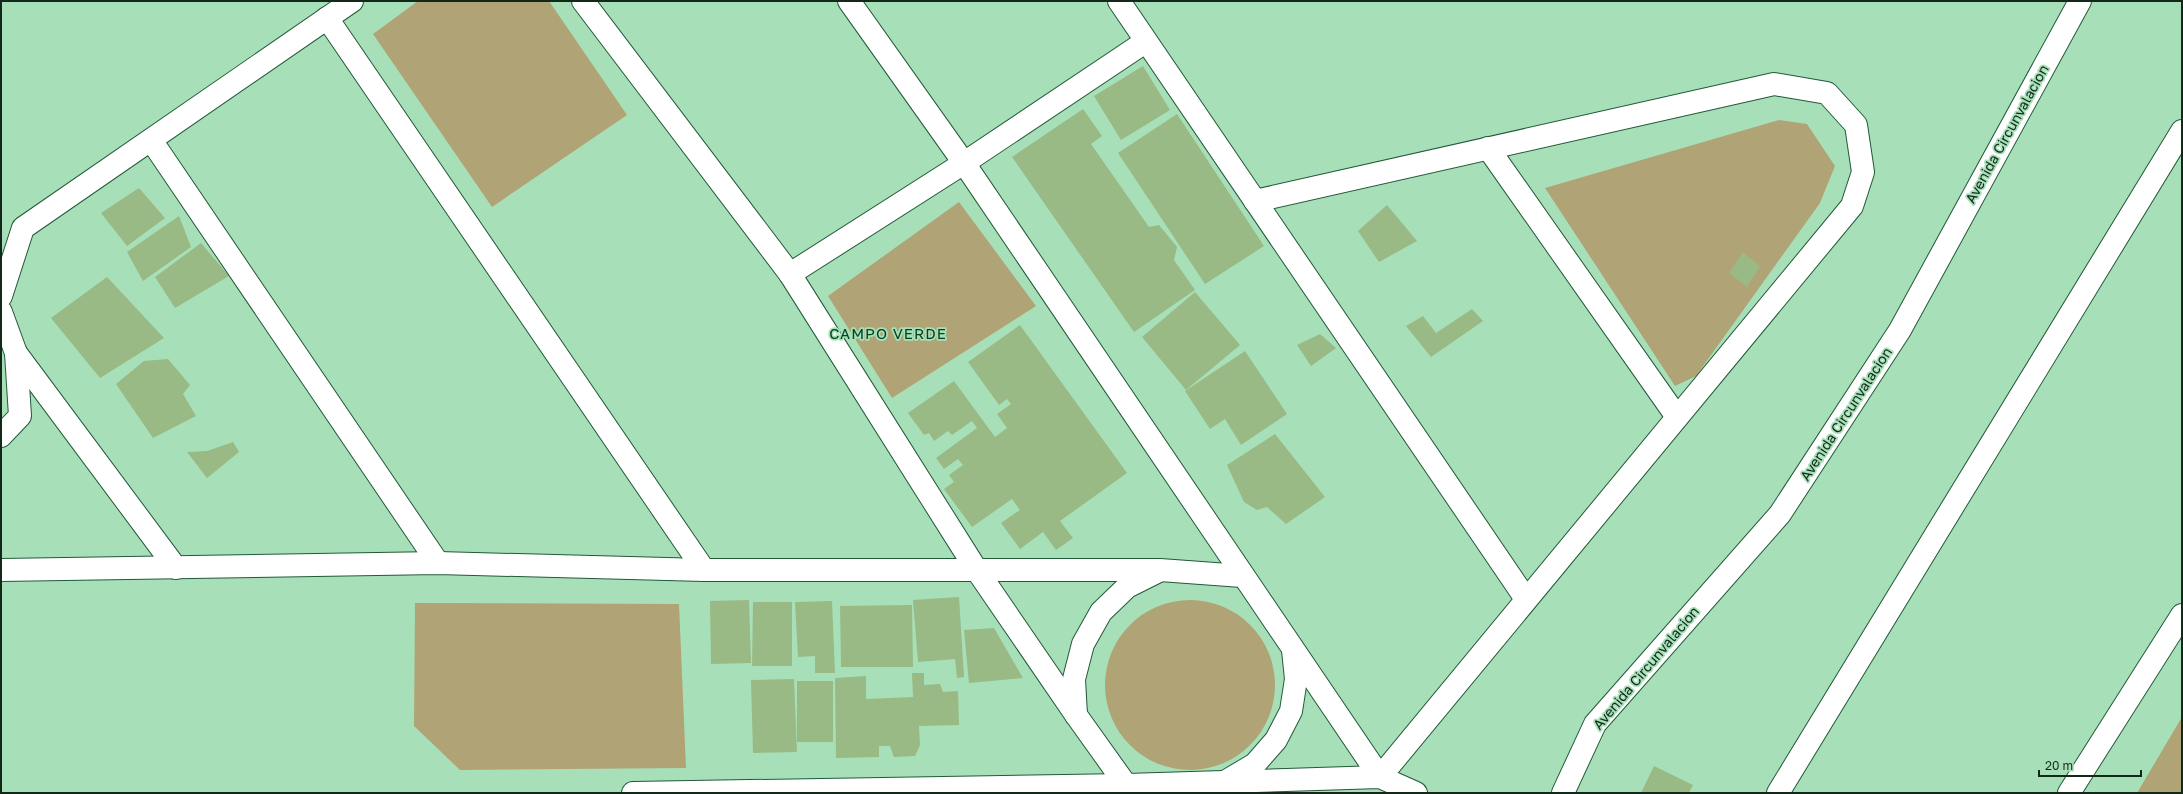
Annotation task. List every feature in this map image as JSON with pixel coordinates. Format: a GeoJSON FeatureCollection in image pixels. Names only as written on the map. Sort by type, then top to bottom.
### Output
{"type":"FeatureCollection","features":[{"type":"Feature","properties":{"kind":"street"},"geometry":{"type":"LineString","coordinates":[[1,296],[23,228],[352,1]]}},
{"type":"Feature","properties":{"kind":"street"},"geometry":{"type":"LineString","coordinates":[[583,1],[790,274],[976,569],[1126,785]]}},
{"type":"Feature","properties":{"kind":"street"},"geometry":{"type":"LineString","coordinates":[[849,1],[964,163],[1242,576],[1380,777]]}},
{"type":"Feature","properties":{"kind":"street"},"geometry":{"type":"LineString","coordinates":[[1119,1],[1145,42],[1526,599]]}},
{"type":"Feature","properties":{"kind":"street","name":"Avenida Circunvalacion"},"geometry":{"type":"LineString","coordinates":[[1563,793],[1595,724],[1780,514],[1900,330],[2080,1]]}},
{"type":"Feature","properties":{"kind":"street"},"geometry":{"type":"LineString","coordinates":[[327,18],[704,570]]}},
{"type":"Feature","properties":{"kind":"street"},"geometry":{"type":"LineString","coordinates":[[790,274],[964,163],[1145,42]]}},
{"type":"Feature","properties":{"kind":"street"},"geometry":{"type":"LineString","coordinates":[[1255,201],[1774,84],[1827,93],[1856,125],[1863,172],[1852,206],[1380,777]]}},
{"type":"Feature","properties":{"kind":"street"},"geometry":{"type":"LineString","coordinates":[[1778,793],[2182,131]]}},
{"type":"Feature","properties":{"kind":"street"},"geometry":{"type":"LineString","coordinates":[[151,140],[438,563]]}},
{"type":"Feature","properties":{"kind":"street"},"geometry":{"type":"LineString","coordinates":[[1488,148],[1677,417]]}},
{"type":"Feature","properties":{"kind":"street"},"geometry":{"type":"LineString","coordinates":[[1,312],[16,353],[20,416],[1,436]]}},
{"type":"Feature","properties":{"kind":"street"},"geometry":{"type":"LineString","coordinates":[[16,353],[176,568]]}},
{"type":"Feature","properties":{"kind":"street"},"geometry":{"type":"LineString","coordinates":[[1,570],[438,563],[704,570],[1160,570],[1242,576]]}},
{"type":"Feature","properties":{"kind":"street"},"geometry":{"type":"LineString","coordinates":[[1076,715],[1074,679],[1086,637],[1101,612],[1127,587],[1160,570]]}},
{"type":"Feature","properties":{"kind":"street"},"geometry":{"type":"LineString","coordinates":[[2069,793],[2182,615]]}},
{"type":"Feature","properties":{"kind":"street"},"geometry":{"type":"LineString","coordinates":[[1227,781],[1259,759],[1276,740],[1291,711],[1296,679],[1292,647]]}},
{"type":"Feature","properties":{"kind":"street"},"geometry":{"type":"LineString","coordinates":[[634,793],[1126,785],[1380,777],[1416,793]]}},
{"type":"Feature","properties":{"kind":"shaded area"},"geometry":{"type":"Polygon","coordinates":[[[418,1],[549,1],[627,115],[492,207],[373,34],[418,1]]]}},
{"type":"Feature","properties":{"kind":"shaded area"},"geometry":{"type":"Polygon","coordinates":[[[1779,120],[1807,124],[1835,166],[1820,203],[1696,376],[1675,386],[1545,188],[1779,120]]]}},
{"type":"Feature","properties":{"kind":"shaded area"},"geometry":{"type":"Polygon","coordinates":[[[959,202],[1036,306],[892,398],[828,296],[959,202]]]}},
{"type":"Feature","properties":{"kind":"shaded area"},"geometry":{"type":"Polygon","coordinates":[[[1190,600],[1215,604],[1230,610],[1250,625],[1265,645],[1273,668],[1275,685],[1271,710],[1265,725],[1250,745],[1230,760],[1207,768],[1190,770],[1165,766],[1150,760],[1130,745],[1115,725],[1107,702],[1105,685],[1109,660],[1115,645],[1130,625],[1150,610],[1173,602],[1190,600]]]}},
{"type":"Feature","properties":{"kind":"shaded area"},"geometry":{"type":"Polygon","coordinates":[[[415,603],[679,604],[686,768],[460,770],[414,726],[415,603]]]}},
{"type":"Feature","properties":{"kind":"shaded area"},"geometry":{"type":"Polygon","coordinates":[[[2182,717],[2182,793],[2137,793],[2182,717]]]}},
{"type":"Feature","properties":{"kind":"building"},"geometry":{"type":"Polygon","coordinates":[[[1143,66],[1170,110],[1121,140],[1094,96],[1143,66]]]}},
{"type":"Feature","properties":{"kind":"building"},"geometry":{"type":"Polygon","coordinates":[[[1083,109],[1102,136],[1091,144],[1149,227],[1159,225],[1177,247],[1174,260],[1195,290],[1134,332],[1012,157],[1083,109]]]}},
{"type":"Feature","properties":{"kind":"building"},"geometry":{"type":"Polygon","coordinates":[[[1177,114],[1264,246],[1205,284],[1118,153],[1177,114]]]}},
{"type":"Feature","properties":{"kind":"building"},"geometry":{"type":"Polygon","coordinates":[[[139,188],[165,218],[127,246],[101,213],[139,188]]]}},
{"type":"Feature","properties":{"kind":"building"},"geometry":{"type":"Polygon","coordinates":[[[1387,205],[1417,241],[1379,262],[1358,231],[1387,205]]]}},
{"type":"Feature","properties":{"kind":"building"},"geometry":{"type":"Polygon","coordinates":[[[179,216],[191,247],[143,281],[127,252],[179,216]]]}},
{"type":"Feature","properties":{"kind":"building"},"geometry":{"type":"Polygon","coordinates":[[[201,243],[229,276],[175,308],[155,277],[201,243]]]}},
{"type":"Feature","properties":{"kind":"building"},"geometry":{"type":"Polygon","coordinates":[[[1743,252],[1760,266],[1747,287],[1729,273],[1743,252]]]}},
{"type":"Feature","properties":{"kind":"building"},"geometry":{"type":"Polygon","coordinates":[[[107,277],[164,338],[100,378],[51,318],[107,277]]]}},
{"type":"Feature","properties":{"kind":"building"},"geometry":{"type":"Polygon","coordinates":[[[1195,292],[1240,345],[1186,390],[1142,337],[1195,292]]]}},
{"type":"Feature","properties":{"kind":"building"},"geometry":{"type":"Polygon","coordinates":[[[1472,309],[1483,321],[1431,357],[1406,326],[1423,316],[1436,333],[1472,309]]]}},
{"type":"Feature","properties":{"kind":"building"},"geometry":{"type":"Polygon","coordinates":[[[1020,325],[1127,473],[1060,521],[1073,538],[1056,550],[1043,532],[1020,549],[1001,523],[1020,510],[1012,499],[972,527],[944,489],[954,482],[949,475],[963,465],[958,459],[944,469],[936,458],[977,428],[972,421],[952,435],[948,431],[934,441],[929,433],[924,435],[908,413],[954,381],[995,437],[1007,428],[997,414],[1011,404],[1007,399],[999,405],[968,362],[1020,325]]]}},
{"type":"Feature","properties":{"kind":"building"},"geometry":{"type":"Polygon","coordinates":[[[1320,334],[1336,348],[1311,366],[1297,345],[1320,334]]]}},
{"type":"Feature","properties":{"kind":"building"},"geometry":{"type":"Polygon","coordinates":[[[1245,351],[1287,414],[1241,445],[1225,419],[1210,429],[1185,391],[1245,351]]]}},
{"type":"Feature","properties":{"kind":"building"},"geometry":{"type":"Polygon","coordinates":[[[168,359],[190,385],[183,394],[196,416],[153,438],[116,384],[144,361],[168,359]]]}},
{"type":"Feature","properties":{"kind":"building"},"geometry":{"type":"Polygon","coordinates":[[[1275,434],[1325,497],[1286,524],[1267,507],[1257,510],[1244,502],[1227,465],[1275,434]]]}},
{"type":"Feature","properties":{"kind":"building"},"geometry":{"type":"Polygon","coordinates":[[[233,442],[239,452],[207,478],[187,452],[207,451],[233,442]]]}},
{"type":"Feature","properties":{"kind":"building"},"geometry":{"type":"Polygon","coordinates":[[[959,597],[964,677],[957,678],[955,659],[918,662],[913,600],[959,597]]]}},
{"type":"Feature","properties":{"kind":"building"},"geometry":{"type":"Polygon","coordinates":[[[749,600],[751,663],[711,664],[710,601],[749,600]]]}},
{"type":"Feature","properties":{"kind":"building"},"geometry":{"type":"Polygon","coordinates":[[[832,601],[835,673],[815,673],[815,656],[798,657],[795,602],[832,601]]]}},
{"type":"Feature","properties":{"kind":"building"},"geometry":{"type":"Polygon","coordinates":[[[753,602],[792,602],[792,666],[752,666],[753,602]]]}},
{"type":"Feature","properties":{"kind":"building"},"geometry":{"type":"Polygon","coordinates":[[[912,605],[913,667],[841,667],[840,606],[912,605]]]}},
{"type":"Feature","properties":{"kind":"building"},"geometry":{"type":"Polygon","coordinates":[[[994,628],[1023,678],[969,683],[964,630],[994,628]]]}},
{"type":"Feature","properties":{"kind":"building"},"geometry":{"type":"Polygon","coordinates":[[[912,673],[924,673],[924,685],[940,684],[943,692],[958,691],[959,725],[919,726],[920,745],[915,756],[894,757],[890,746],[879,746],[879,757],[836,758],[835,678],[866,676],[866,699],[913,697],[912,673]]]}},
{"type":"Feature","properties":{"kind":"building"},"geometry":{"type":"Polygon","coordinates":[[[794,679],[797,752],[753,753],[751,680],[794,679]]]}},
{"type":"Feature","properties":{"kind":"building"},"geometry":{"type":"Polygon","coordinates":[[[797,681],[833,681],[833,742],[797,742],[797,681]]]}},
{"type":"Feature","properties":{"kind":"building"},"geometry":{"type":"Polygon","coordinates":[[[1654,766],[1693,785],[1689,793],[1641,793],[1654,766]]]}},
{"type":"Feature","properties":{"kind":"district","name":"CAMPO VERDE"},"geometry":{"type":"Point","coordinates":[888,334]}}]}
